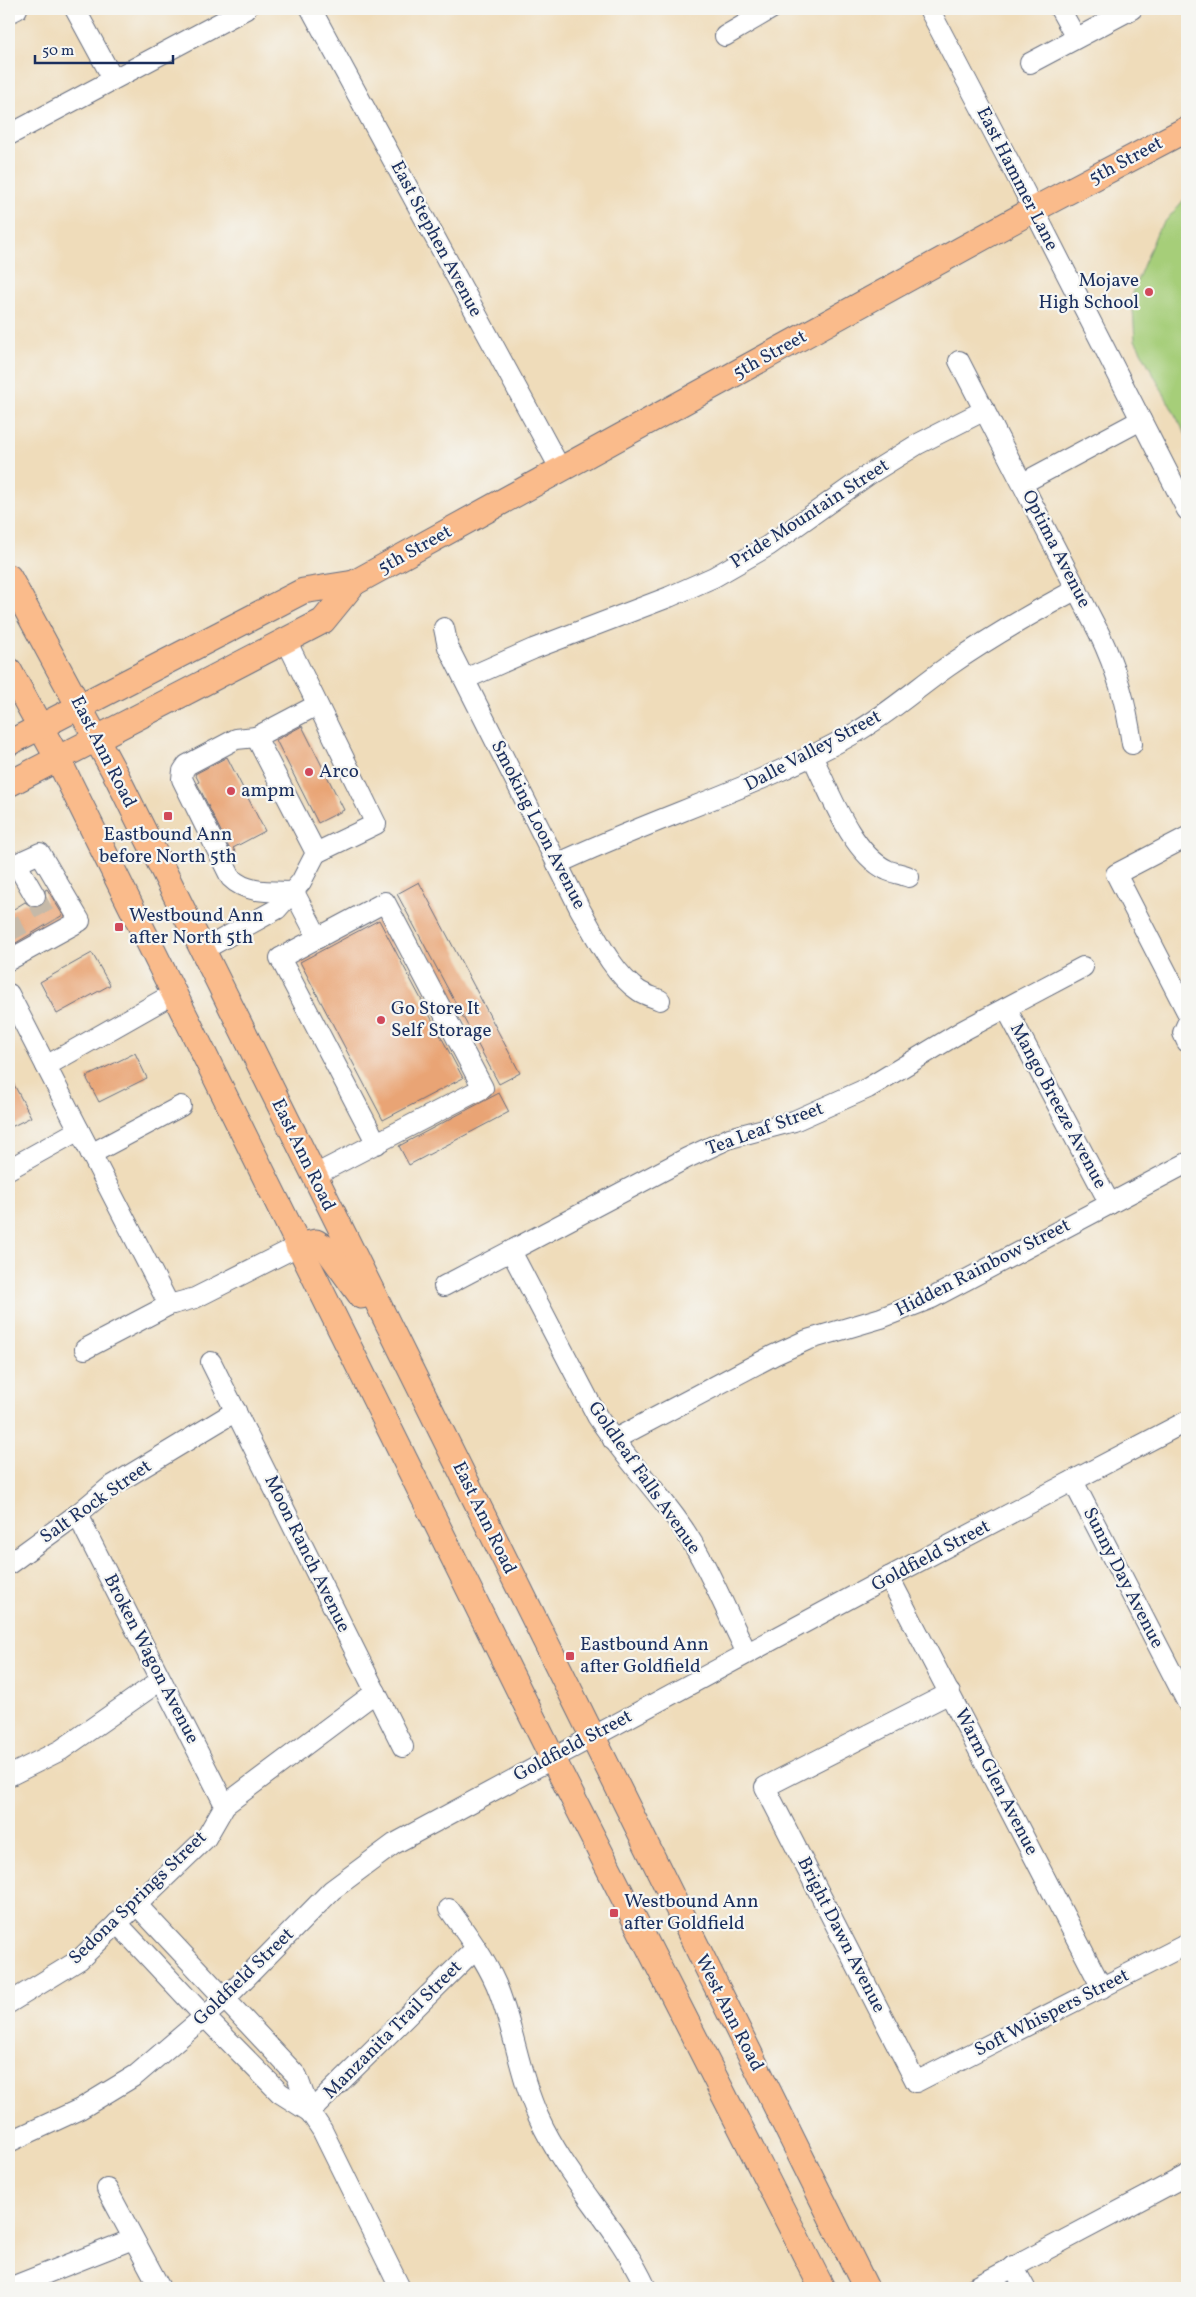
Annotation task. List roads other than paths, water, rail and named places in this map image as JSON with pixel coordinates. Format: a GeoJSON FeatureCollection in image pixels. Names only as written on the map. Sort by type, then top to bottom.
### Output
{"type":"FeatureCollection","features":[{"type":"Feature","properties":{"kind":"main road","name":"5th Street"},"geometry":{"type":"LineString","coordinates":[[9,743],[303,591],[354,583],[1033,210],[1187,129]]}},
{"type":"Feature","properties":{"kind":"main road","name":"East Ann Road"},"geometry":{"type":"LineString","coordinates":[[9,577],[97,739],[592,1736]]}},
{"type":"Feature","properties":{"kind":"main road","name":"5th Street"},"geometry":{"type":"LineString","coordinates":[[9,784],[323,621],[354,583]]}},
{"type":"Feature","properties":{"kind":"main road"},"geometry":{"type":"LineString","coordinates":[[9,670],[58,759],[552,1757],[822,2288]]}},
{"type":"Feature","properties":{"kind":"main road"},"geometry":{"type":"LineString","coordinates":[[298,1246],[316,1242],[327,1249],[394,1337]]}},
{"type":"Feature","properties":{"kind":"main road","name":"West Ann Road"},"geometry":{"type":"LineString","coordinates":[[592,1736],[866,2288]]}},
{"type":"Feature","properties":{"kind":"street"},"geometry":{"type":"LineString","coordinates":[[9,13],[17,9]]}},
{"type":"Feature","properties":{"kind":"street"},"geometry":{"type":"LineString","coordinates":[[75,9],[113,80]]}},
{"type":"Feature","properties":{"kind":"street"},"geometry":{"type":"LineString","coordinates":[[9,135],[246,9]]}},
{"type":"Feature","properties":{"kind":"street","name":"East Stephen Avenue"},"geometry":{"type":"LineString","coordinates":[[311,9],[560,470]]}},
{"type":"Feature","properties":{"kind":"street"},"geometry":{"type":"LineString","coordinates":[[725,36],[771,9]]}},
{"type":"Feature","properties":{"kind":"street","name":"East Hammer Lane"},"geometry":{"type":"LineString","coordinates":[[928,9],[1187,510]]}},
{"type":"Feature","properties":{"kind":"street"},"geometry":{"type":"LineString","coordinates":[[1060,9],[1076,38]]}},
{"type":"Feature","properties":{"kind":"street"},"geometry":{"type":"LineString","coordinates":[[1030,63],[1132,9]]}},
{"type":"Feature","properties":{"kind":"street","name":"Optima Avenue"},"geometry":{"type":"LineString","coordinates":[[959,361],[1077,589],[1117,672],[1127,708],[1132,744]]}},
{"type":"Feature","properties":{"kind":"street","name":"Pride Mountain Street"},"geometry":{"type":"LineString","coordinates":[[465,679],[542,646],[670,597],[714,577],[768,546],[868,475],[918,444],[986,410]]}},
{"type":"Feature","properties":{"kind":"street"},"geometry":{"type":"LineString","coordinates":[[1023,483],[1141,420]]}},
{"type":"Feature","properties":{"kind":"street","name":"Dalle Valley Street"},"geometry":{"type":"LineString","coordinates":[[558,864],[609,840],[771,776],[812,756],[886,713],[988,640],[1077,589]]}},
{"type":"Feature","properties":{"kind":"street","name":"Smoking Loon Avenue"},"geometry":{"type":"LineString","coordinates":[[444,628],[448,647],[580,909],[610,960],[638,990],[660,1000]]}},
{"type":"Feature","properties":{"kind":"street"},"geometry":{"type":"LineString","coordinates":[[201,951],[272,912],[294,892],[316,854],[376,824],[286,640]]}},
{"type":"Feature","properties":{"kind":"street"},"geometry":{"type":"LineString","coordinates":[[294,892],[248,889],[235,882],[227,870],[182,779],[182,771],[191,763],[236,739],[256,737],[317,705]]}},
{"type":"Feature","properties":{"kind":"street"},"geometry":{"type":"LineString","coordinates":[[256,737],[316,854]]}},
{"type":"Feature","properties":{"kind":"street"},"geometry":{"type":"LineString","coordinates":[[812,756],[856,841],[886,869],[909,877]]}},
{"type":"Feature","properties":{"kind":"street"},"geometry":{"type":"LineString","coordinates":[[1187,837],[1116,874],[1187,1012]]}},
{"type":"Feature","properties":{"kind":"street"},"geometry":{"type":"LineString","coordinates":[[18,950],[52,929],[80,921],[40,853],[12,865],[35,896]]}},
{"type":"Feature","properties":{"kind":"street"},"geometry":{"type":"LineString","coordinates":[[294,892],[318,938]]}},
{"type":"Feature","properties":{"kind":"street"},"geometry":{"type":"LineString","coordinates":[[313,1176],[377,1144],[483,1088],[385,902],[280,958],[377,1144]]}},
{"type":"Feature","properties":{"kind":"street","name":"Tea Leaf Street"},"geometry":{"type":"LineString","coordinates":[[444,1286],[687,1158],[730,1138],[794,1120],[868,1088],[1006,1008],[1083,967]]}},
{"type":"Feature","properties":{"kind":"street"},"geometry":{"type":"LineString","coordinates":[[9,994],[169,1305]]}},
{"type":"Feature","properties":{"kind":"street"},"geometry":{"type":"LineString","coordinates":[[46,1066],[173,994]]}},
{"type":"Feature","properties":{"kind":"street","name":"Mango Breeze Avenue"},"geometry":{"type":"LineString","coordinates":[[1006,1008],[1110,1204]]}},
{"type":"Feature","properties":{"kind":"street"},"geometry":{"type":"LineString","coordinates":[[1187,1024],[1183,1033],[1187,1042]]}},
{"type":"Feature","properties":{"kind":"street"},"geometry":{"type":"LineString","coordinates":[[91,1154],[180,1106]]}},
{"type":"Feature","properties":{"kind":"street"},"geometry":{"type":"LineString","coordinates":[[9,1169],[79,1130]]}},
{"type":"Feature","properties":{"kind":"street","name":"Hidden Rainbow Street"},"geometry":{"type":"LineString","coordinates":[[613,1440],[774,1355],[808,1340],[881,1318],[932,1298],[1187,1163]]}},
{"type":"Feature","properties":{"kind":"street"},"geometry":{"type":"LineString","coordinates":[[85,1349],[169,1305],[195,1298],[298,1246]]}},
{"type":"Feature","properties":{"kind":"street","name":"Goldleaf Falls Avenue"},"geometry":{"type":"LineString","coordinates":[[511,1250],[597,1416],[613,1440],[679,1522],[695,1548],[747,1653]]}},
{"type":"Feature","properties":{"kind":"street","name":"Moon Ranch Avenue"},"geometry":{"type":"LineString","coordinates":[[212,1362],[403,1746]]}},
{"type":"Feature","properties":{"kind":"street","name":"Salt Rock Street"},"geometry":{"type":"LineString","coordinates":[[9,1564],[79,1513],[110,1487],[236,1411]]}},
{"type":"Feature","properties":{"kind":"street","name":"Goldfield Street"},"geometry":{"type":"LineString","coordinates":[[9,2142],[80,2109],[136,2075],[225,1999],[332,1890],[394,1844],[552,1757],[889,1577],[1187,1421]]}},
{"type":"Feature","properties":{"kind":"street","name":"Sunny Day Avenue"},"geometry":{"type":"LineString","coordinates":[[1072,1481],[1187,1702]]}},
{"type":"Feature","properties":{"kind":"street","name":"Broken Wagon Avenue"},"geometry":{"type":"LineString","coordinates":[[79,1513],[85,1530],[225,1805]]}},
{"type":"Feature","properties":{"kind":"street","name":"Warm Glen Avenue"},"geometry":{"type":"LineString","coordinates":[[889,1577],[1102,1988]]}},
{"type":"Feature","properties":{"kind":"street"},"geometry":{"type":"LineString","coordinates":[[9,1776],[61,1750],[161,1680]]}},
{"type":"Feature","properties":{"kind":"street","name":"Sedona Springs Street"},"geometry":{"type":"LineString","coordinates":[[9,2002],[79,1960],[206,1838],[225,1805],[376,1692]]}},
{"type":"Feature","properties":{"kind":"street","name":"Bright Dawn Avenue"},"geometry":{"type":"LineString","coordinates":[[916,2082],[765,1787],[950,1693]]}},
{"type":"Feature","properties":{"kind":"street"},"geometry":{"type":"LineString","coordinates":[[136,1904],[297,2076],[310,2112],[322,2130],[400,2288]]}},
{"type":"Feature","properties":{"kind":"street"},"geometry":{"type":"LineString","coordinates":[[450,1909],[476,1948],[496,1984],[539,2118],[575,2179],[633,2260],[646,2288]]}},
{"type":"Feature","properties":{"kind":"street"},"geometry":{"type":"LineString","coordinates":[[117,1923],[204,2017],[280,2093],[310,2112]]}},
{"type":"Feature","properties":{"kind":"street"},"geometry":{"type":"LineString","coordinates":[[153,1962],[172,1944]]}},
{"type":"Feature","properties":{"kind":"street","name":"Soft Whispers Street"},"geometry":{"type":"LineString","coordinates":[[916,2082],[1187,1944]]}},
{"type":"Feature","properties":{"kind":"street","name":"Manzanita Trail Street"},"geometry":{"type":"LineString","coordinates":[[310,2112],[476,1948]]}},
{"type":"Feature","properties":{"kind":"street"},"geometry":{"type":"LineString","coordinates":[[974,2288],[1187,2175]]}},
{"type":"Feature","properties":{"kind":"street"},"geometry":{"type":"LineString","coordinates":[[107,2189],[160,2288]]}},
{"type":"Feature","properties":{"kind":"street"},"geometry":{"type":"LineString","coordinates":[[9,2288],[134,2239]]}},
{"type":"Feature","properties":{"kind":"street"},"geometry":{"type":"LineString","coordinates":[[1013,2266],[1024,2288]]}},
{"type":"Feature","properties":{"kind":"tunnel"},"geometry":{"type":"LineString","coordinates":[[35,896],[49,923]]}},
{"type":"Feature","properties":{"kind":"tunnel"},"geometry":{"type":"LineString","coordinates":[[9,920],[20,940]]}},
{"type":"Feature","properties":{"kind":"place","name":"Mojave High School"},"geometry":{"type":"Point","coordinates":[1149,292]}},
{"type":"Feature","properties":{"kind":"place","name":"Arco"},"geometry":{"type":"Point","coordinates":[309,772]}},
{"type":"Feature","properties":{"kind":"place","name":"ampm"},"geometry":{"type":"Point","coordinates":[231,791]}},
{"type":"Feature","properties":{"kind":"place","name":"Eastbound Ann before North 5th"},"geometry":{"type":"Point","coordinates":[168,816]}},
{"type":"Feature","properties":{"kind":"place","name":"Westbound Ann after North 5th"},"geometry":{"type":"Point","coordinates":[119,927]}},
{"type":"Feature","properties":{"kind":"place","name":"Go Store It Self Storage"},"geometry":{"type":"Point","coordinates":[381,1020]}},
{"type":"Feature","properties":{"kind":"place","name":"Eastbound Ann after Goldfield"},"geometry":{"type":"Point","coordinates":[570,1656]}},
{"type":"Feature","properties":{"kind":"place","name":"Westbound Ann after Goldfield"},"geometry":{"type":"Point","coordinates":[614,1913]}}]}
